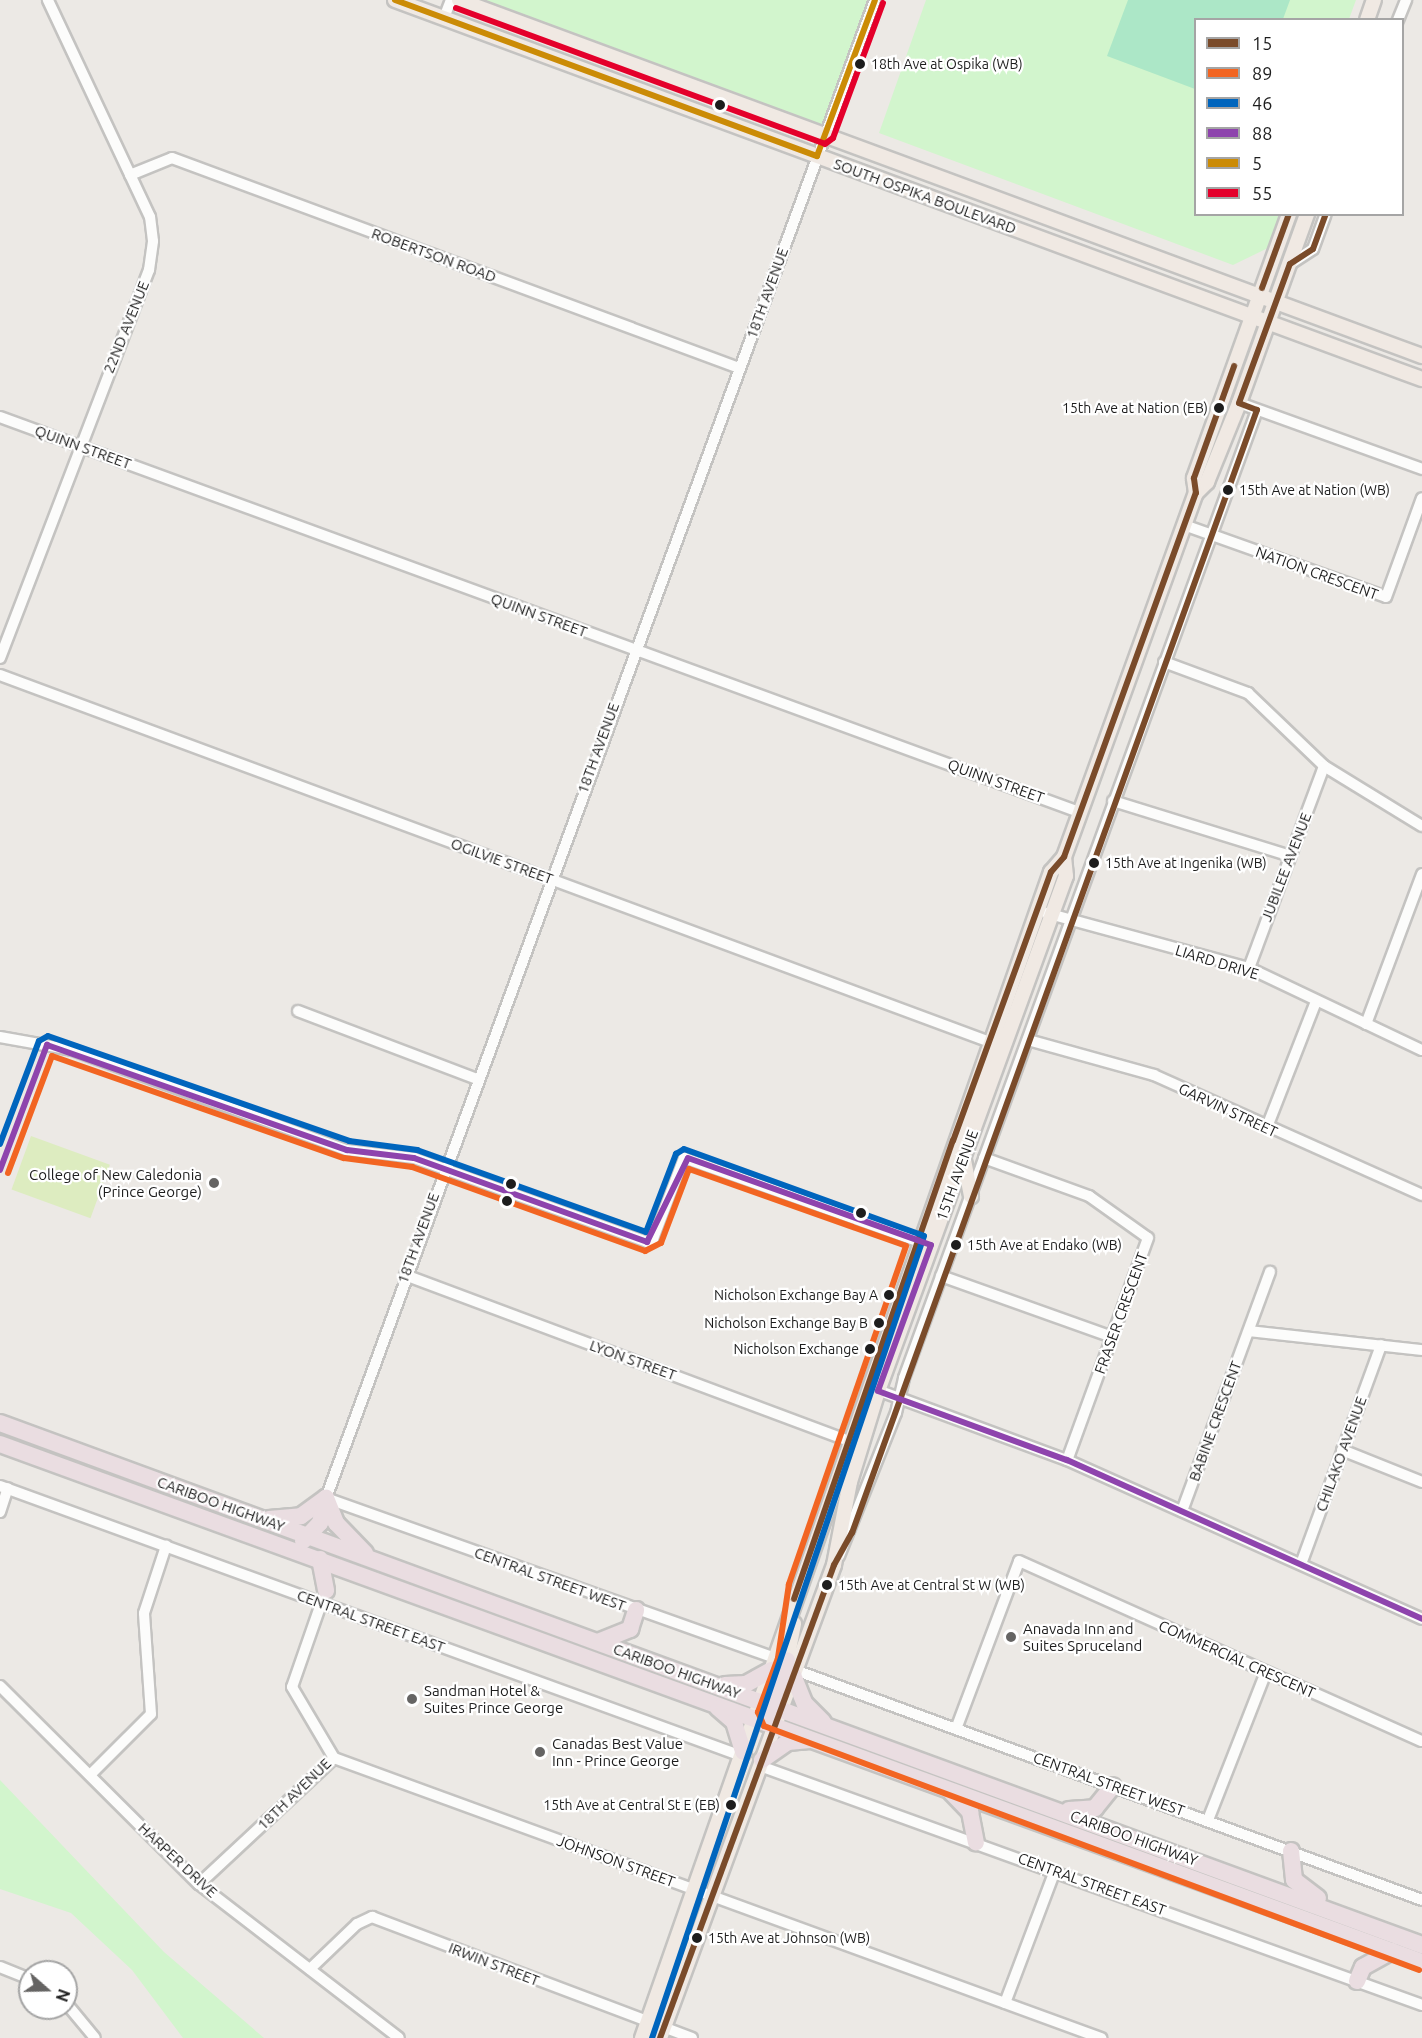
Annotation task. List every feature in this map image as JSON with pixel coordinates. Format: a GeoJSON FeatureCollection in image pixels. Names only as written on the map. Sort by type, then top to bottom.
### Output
{"type":"FeatureCollection","features":[{"type":"Feature","properties":{"kind":"highway","name":"CARIBOO HIGHWAY"},"geometry":{"type":"LineString","coordinates":[[0,1423],[650,1661],[755,1718],[771,1710]]}},
{"type":"Feature","properties":{"kind":"highway","name":"CARIBOO HIGHWAY"},"geometry":{"type":"LineString","coordinates":[[0,1444],[351,1570],[707,1691],[834,1729],[1051,1808],[1350,1927],[1392,1951],[1422,1962]]}},
{"type":"Feature","properties":{"kind":"highway"},"geometry":{"type":"LineString","coordinates":[[258,1518],[301,1515],[326,1498]]}},
{"type":"Feature","properties":{"kind":"highway"},"geometry":{"type":"LineString","coordinates":[[284,1545],[309,1536],[320,1523],[326,1498]]}},
{"type":"Feature","properties":{"kind":"highway"},"geometry":{"type":"LineString","coordinates":[[326,1498],[345,1536],[375,1561]]}},
{"type":"Feature","properties":{"kind":"highway"},"geometry":{"type":"LineString","coordinates":[[320,1559],[324,1596]]}},
{"type":"Feature","properties":{"kind":"highway"},"geometry":{"type":"LineString","coordinates":[[324,1596],[351,1570]]}},
{"type":"Feature","properties":{"kind":"highway"},"geometry":{"type":"LineString","coordinates":[[598,1642],[630,1629],[636,1611]]}},
{"type":"Feature","properties":{"kind":"highway"},"geometry":{"type":"LineString","coordinates":[[630,1629],[650,1661]]}},
{"type":"Feature","properties":{"kind":"highway"},"geometry":{"type":"LineString","coordinates":[[707,1691],[746,1684],[784,1667]]}},
{"type":"Feature","properties":{"kind":"highway"},"geometry":{"type":"LineString","coordinates":[[771,1710],[784,1667]]}},
{"type":"Feature","properties":{"kind":"highway"},"geometry":{"type":"LineString","coordinates":[[784,1667],[805,1704],[834,1729]]}},
{"type":"Feature","properties":{"kind":"highway"},"geometry":{"type":"LineString","coordinates":[[707,1691],[734,1722],[743,1754]]}},
{"type":"Feature","properties":{"kind":"highway","name":"CARIBOO HIGHWAY"},"geometry":{"type":"LineString","coordinates":[[771,1710],[818,1740],[946,1787],[1350,1927],[1422,1945]]}},
{"type":"Feature","properties":{"kind":"highway"},"geometry":{"type":"LineString","coordinates":[[761,1763],[788,1742],[818,1740]]}},
{"type":"Feature","properties":{"kind":"highway"},"geometry":{"type":"LineString","coordinates":[[1051,1808],[1089,1811],[1113,1786]]}},
{"type":"Feature","properties":{"kind":"highway"},"geometry":{"type":"LineString","coordinates":[[946,1787],[970,1812],[976,1842]]}},
{"type":"Feature","properties":{"kind":"highway"},"geometry":{"type":"LineString","coordinates":[[1291,1851],[1299,1887],[1350,1927],[1360,1974],[1392,1951]]}},
{"type":"Feature","properties":{"kind":"main road","name":"SOUTH OSPIKA BOULEVARD"},"geometry":{"type":"LineString","coordinates":[[395,0],[1422,379]]}},
{"type":"Feature","properties":{"kind":"main road","name":"SOUTH OSPIKA BOULEVARD"},"geometry":{"type":"LineString","coordinates":[[459,0],[1422,356]]}},
{"type":"Feature","properties":{"kind":"main road"},"geometry":{"type":"LineString","coordinates":[[1370,18],[1374,0]]}},
{"type":"Feature","properties":{"kind":"main road","name":"15TH AVENUE"},"geometry":{"type":"LineString","coordinates":[[1196,493],[1194,478],[1289,216]]}},
{"type":"Feature","properties":{"kind":"main road","name":"15TH AVENUE"},"geometry":{"type":"LineString","coordinates":[[784,1667],[798,1587],[854,1442],[924,1243],[989,1041],[1051,872],[1064,857],[1196,493],[1207,482],[1239,403],[1306,216]]}},
{"type":"Feature","properties":{"kind":"main road","name":"15TH AVENUE"},"geometry":{"type":"LineString","coordinates":[[924,1243],[963,1157],[1052,915],[1066,876],[1064,857]]}},
{"type":"Feature","properties":{"kind":"main road"},"geometry":{"type":"LineString","coordinates":[[963,1157],[970,1196]]}},
{"type":"Feature","properties":{"kind":"main road","name":"15TH AVENUE"},"geometry":{"type":"LineString","coordinates":[[784,1667],[834,1565],[854,1442]]}},
{"type":"Feature","properties":{"kind":"main road"},"geometry":{"type":"LineString","coordinates":[[662,2033],[761,1763],[771,1710]]}},
{"type":"Feature","properties":{"kind":"main road"},"geometry":{"type":"LineString","coordinates":[[642,2038],[755,1718]]}},
{"type":"Feature","properties":{"kind":"street","name":"22ND AVENUE"},"geometry":{"type":"LineString","coordinates":[[0,658],[78,445],[149,270],[150,217],[48,0]]}},
{"type":"Feature","properties":{"kind":"street"},"geometry":{"type":"LineString","coordinates":[[444,18],[451,0]]}},
{"type":"Feature","properties":{"kind":"street","name":"18TH AVENUE"},"geometry":{"type":"LineString","coordinates":[[326,1498],[550,879],[875,0]]}},
{"type":"Feature","properties":{"kind":"street"},"geometry":{"type":"LineString","coordinates":[[1399,18],[1406,0]]}},
{"type":"Feature","properties":{"kind":"street","name":"ROBERTSON ROAD"},"geometry":{"type":"LineString","coordinates":[[130,175],[172,158],[739,368]]}},
{"type":"Feature","properties":{"kind":"street"},"geometry":{"type":"LineString","coordinates":[[1290,264],[1313,249],[1325,216]]}},
{"type":"Feature","properties":{"kind":"street"},"geometry":{"type":"LineString","coordinates":[[1239,403],[1422,469]]}},
{"type":"Feature","properties":{"kind":"street","name":"15TH AVENUE"},"geometry":{"type":"LineString","coordinates":[[834,1565],[852,1533],[941,1276],[1257,410]]}},
{"type":"Feature","properties":{"kind":"street","name":"QUINN STREET"},"geometry":{"type":"LineString","coordinates":[[0,417],[1079,812]]}},
{"type":"Feature","properties":{"kind":"street","name":"NATION CRESCENT"},"geometry":{"type":"LineString","coordinates":[[1184,525],[1386,597],[1422,498]]}},
{"type":"Feature","properties":{"kind":"street"},"geometry":{"type":"LineString","coordinates":[[1164,662],[1248,693],[1324,766],[1422,826]]}},
{"type":"Feature","properties":{"kind":"street","name":"OGILVIE STREET"},"geometry":{"type":"LineString","coordinates":[[0,675],[1004,1047]]}},
{"type":"Feature","properties":{"kind":"street","name":"JUBILEE AVENUE"},"geometry":{"type":"LineString","coordinates":[[1249,968],[1324,766]]}},
{"type":"Feature","properties":{"kind":"street"},"geometry":{"type":"LineString","coordinates":[[1113,801],[1291,856]]}},
{"type":"Feature","properties":{"kind":"street"},"geometry":{"type":"LineString","coordinates":[[1366,1024],[1422,874]]}},
{"type":"Feature","properties":{"kind":"street","name":"LIARD DRIVE"},"geometry":{"type":"LineString","coordinates":[[1037,911],[1249,968],[1422,1050]]}},
{"type":"Feature","properties":{"kind":"street"},"geometry":{"type":"LineString","coordinates":[[1267,1127],[1316,1001]]}},
{"type":"Feature","properties":{"kind":"street"},"geometry":{"type":"LineString","coordinates":[[298,1011],[477,1079]]}},
{"type":"Feature","properties":{"kind":"street"},"geometry":{"type":"LineString","coordinates":[[0,1037],[73,1050],[347,1150],[414,1158],[647,1242],[653,1239],[688,1158],[924,1243]]}},
{"type":"Feature","properties":{"kind":"street","name":"GARVIN STREET"},"geometry":{"type":"LineString","coordinates":[[1028,1040],[1155,1075],[1422,1195]]}},
{"type":"Feature","properties":{"kind":"street","name":"FRASER CRESCENT"},"geometry":{"type":"LineString","coordinates":[[984,1158],[1089,1196],[1149,1238],[1067,1460]]}},
{"type":"Feature","properties":{"kind":"street","name":"BABINE CRESCENT"},"geometry":{"type":"LineString","coordinates":[[1182,1511],[1270,1272]]}},
{"type":"Feature","properties":{"kind":"street","name":"LYON STREET"},"geometry":{"type":"LineString","coordinates":[[405,1275],[854,1442]]}},
{"type":"Feature","properties":{"kind":"street"},"geometry":{"type":"LineString","coordinates":[[941,1276],[1112,1337]]}},
{"type":"Feature","properties":{"kind":"street"},"geometry":{"type":"LineString","coordinates":[[1249,1331],[1422,1350]]}},
{"type":"Feature","properties":{"kind":"street","name":"CHILAKO AVENUE"},"geometry":{"type":"LineString","coordinates":[[1301,1564],[1381,1345]]}},
{"type":"Feature","properties":{"kind":"street"},"geometry":{"type":"LineString","coordinates":[[872,1388],[1067,1460],[1422,1619]]}},
{"type":"Feature","properties":{"kind":"street"},"geometry":{"type":"LineString","coordinates":[[1342,1450],[1422,1482]]}},
{"type":"Feature","properties":{"kind":"street"},"geometry":{"type":"LineString","coordinates":[[0,1512],[4,1487]]}},
{"type":"Feature","properties":{"kind":"street","name":"CENTRAL STREET EAST"},"geometry":{"type":"LineString","coordinates":[[4,1487],[166,1546],[324,1596],[743,1754]]}},
{"type":"Feature","properties":{"kind":"street","name":"CENTRAL STREET WEST"},"geometry":{"type":"LineString","coordinates":[[326,1498],[1422,1900]]}},
{"type":"Feature","properties":{"kind":"street"},"geometry":{"type":"LineString","coordinates":[[90,1775],[151,1714],[144,1613],[166,1546]]}},
{"type":"Feature","properties":{"kind":"street","name":"COMMERCIAL CRESCENT"},"geometry":{"type":"LineString","coordinates":[[957,1729],[1019,1561],[1422,1741]]}},
{"type":"Feature","properties":{"kind":"street","name":"18TH AVENUE"},"geometry":{"type":"LineString","coordinates":[[199,1884],[334,1758],[292,1687],[324,1596]]}},
{"type":"Feature","properties":{"kind":"street"},"geometry":{"type":"LineString","coordinates":[[1208,1820],[1266,1672]]}},
{"type":"Feature","properties":{"kind":"street","name":"HARPER DRIVE"},"geometry":{"type":"LineString","coordinates":[[0,1686],[199,1884],[399,2038]]}},
{"type":"Feature","properties":{"kind":"street","name":"JOHNSON STREET"},"geometry":{"type":"LineString","coordinates":[[334,1758],[1101,2038]]}},
{"type":"Feature","properties":{"kind":"street","name":"CENTRAL STREET EAST"},"geometry":{"type":"LineString","coordinates":[[761,1763],[1055,1871],[1360,1974],[1422,2005]]}},
{"type":"Feature","properties":{"kind":"street"},"geometry":{"type":"LineString","coordinates":[[1005,2003],[1055,1871]]}},
{"type":"Feature","properties":{"kind":"street","name":"IRWIN STREET"},"geometry":{"type":"LineString","coordinates":[[310,1969],[357,1924],[372,1917],[648,2022],[662,2033],[692,2038]]}},
{"type":"Feature","properties":{"kind":"street"},"geometry":{"type":"LineString","coordinates":[[0,1967],[18,1974]]}},
{"type":"Feature","properties":{"kind":"street"},"geometry":{"type":"LineString","coordinates":[[78,2017],[95,2038]]}},
{"type":"Feature","properties":{"kind":"green space"},"geometry":{"type":"Polygon","coordinates":[[[462,0],[873,0],[824,134],[462,0]]]}},
{"type":"Feature","properties":{"kind":"green space"},"geometry":{"type":"Polygon","coordinates":[[[926,0],[1356,0],[1349,18],[1194,18],[1194,216],[1280,216],[1268,248],[1233,265],[879,133],[926,0]]]}},
{"type":"Feature","properties":{"kind":"green space"},"geometry":{"type":"Polygon","coordinates":[[[1128,0],[1290,0],[1283,18],[1194,18],[1194,89],[1107,56],[1128,0]]]}},
{"type":"Feature","properties":{"kind":"green space"},"geometry":{"type":"Polygon","coordinates":[[[31,1136],[110,1165],[90,1218],[12,1190],[31,1136]]]}},
{"type":"Feature","properties":{"kind":"green space"},"geometry":{"type":"Polygon","coordinates":[[[0,1780],[164,1952],[264,2038],[183,2038],[132,1970],[71,1913],[0,1889],[0,1780]]]}},
{"type":"Feature","properties":{"kind":"transit line","name":"5"},"geometry":{"type":"LineString","coordinates":[[395,0],[817,156],[875,0]]}},
{"type":"Feature","properties":{"kind":"transit line","name":"55"},"geometry":{"type":"LineString","coordinates":[[456,8],[825,144],[833,138],[883,3]]}},
{"type":"Feature","properties":{"kind":"transit line","name":"15"},"geometry":{"type":"LineString","coordinates":[[1262,288],[1288,216]]}},
{"type":"Feature","properties":{"kind":"transit line","name":"15"},"geometry":{"type":"LineString","coordinates":[[660,2038],[834,1565],[852,1533],[1257,410],[1239,403],[1290,264],[1313,249],[1325,216]]}},
{"type":"Feature","properties":{"kind":"transit line","name":"15"},"geometry":{"type":"LineString","coordinates":[[794,1599],[953,1141],[1051,872],[1064,857],[1196,493],[1194,478],[1234,366]]}},
{"type":"Feature","properties":{"kind":"transit line","name":"46"},"geometry":{"type":"LineString","coordinates":[[0,1144],[39,1041],[48,1036],[349,1141],[417,1150],[646,1232],[676,1154],[684,1149],[924,1236],[652,2038]]}},
{"type":"Feature","properties":{"kind":"transit line","name":"88"},"geometry":{"type":"LineString","coordinates":[[0,1170],[47,1045],[347,1150],[414,1158],[647,1242],[688,1158],[931,1245],[878,1391],[1067,1460],[1422,1619]]}},
{"type":"Feature","properties":{"kind":"transit line","name":"89"},"geometry":{"type":"LineString","coordinates":[[8,1173],[52,1056],[344,1158],[412,1167],[645,1251],[661,1243],[689,1169],[906,1246],[789,1584],[778,1658],[758,1712],[764,1726],[1419,1970]]}},
{"type":"Feature","properties":{"kind":"place","name":"18th Ave at Ospika (WB)"},"geometry":{"type":"Point","coordinates":[860,64]}},
{"type":"Feature","properties":{"kind":"place","name":"15th Ave at Nation (EB)"},"geometry":{"type":"Point","coordinates":[1219,408]}},
{"type":"Feature","properties":{"kind":"place","name":"15th Ave at Nation (WB)"},"geometry":{"type":"Point","coordinates":[1228,490]}},
{"type":"Feature","properties":{"kind":"place","name":"15th Ave at Ingenika (WB)"},"geometry":{"type":"Point","coordinates":[1094,863]}},
{"type":"Feature","properties":{"kind":"place","name":"College of New Caledonia (Prince George)"},"geometry":{"type":"Point","coordinates":[214,1183]}},
{"type":"Feature","properties":{"kind":"place","name":"15th Ave at Endako (WB)"},"geometry":{"type":"Point","coordinates":[956,1245]}},
{"type":"Feature","properties":{"kind":"place","name":"Nicholson Exchange Bay A"},"geometry":{"type":"Point","coordinates":[889,1295]}},
{"type":"Feature","properties":{"kind":"place","name":"Nicholson Exchange Bay B"},"geometry":{"type":"Point","coordinates":[879,1323]}},
{"type":"Feature","properties":{"kind":"place","name":"Nicholson Exchange"},"geometry":{"type":"Point","coordinates":[870,1349]}},
{"type":"Feature","properties":{"kind":"place","name":"15th Ave at Central St W (WB)"},"geometry":{"type":"Point","coordinates":[827,1585]}},
{"type":"Feature","properties":{"kind":"place","name":"Anavada Inn and Suites Spruceland"},"geometry":{"type":"Point","coordinates":[1011,1637]}},
{"type":"Feature","properties":{"kind":"place","name":"Sandman Hotel & Suites Prince George"},"geometry":{"type":"Point","coordinates":[412,1699]}},
{"type":"Feature","properties":{"kind":"place","name":"Canadas Best Value Inn - Prince George"},"geometry":{"type":"Point","coordinates":[540,1752]}},
{"type":"Feature","properties":{"kind":"place","name":"15th Ave at Central St E (EB)"},"geometry":{"type":"Point","coordinates":[731,1805]}},
{"type":"Feature","properties":{"kind":"place","name":"15th Ave at Johnson (WB)"},"geometry":{"type":"Point","coordinates":[697,1938]}}]}
